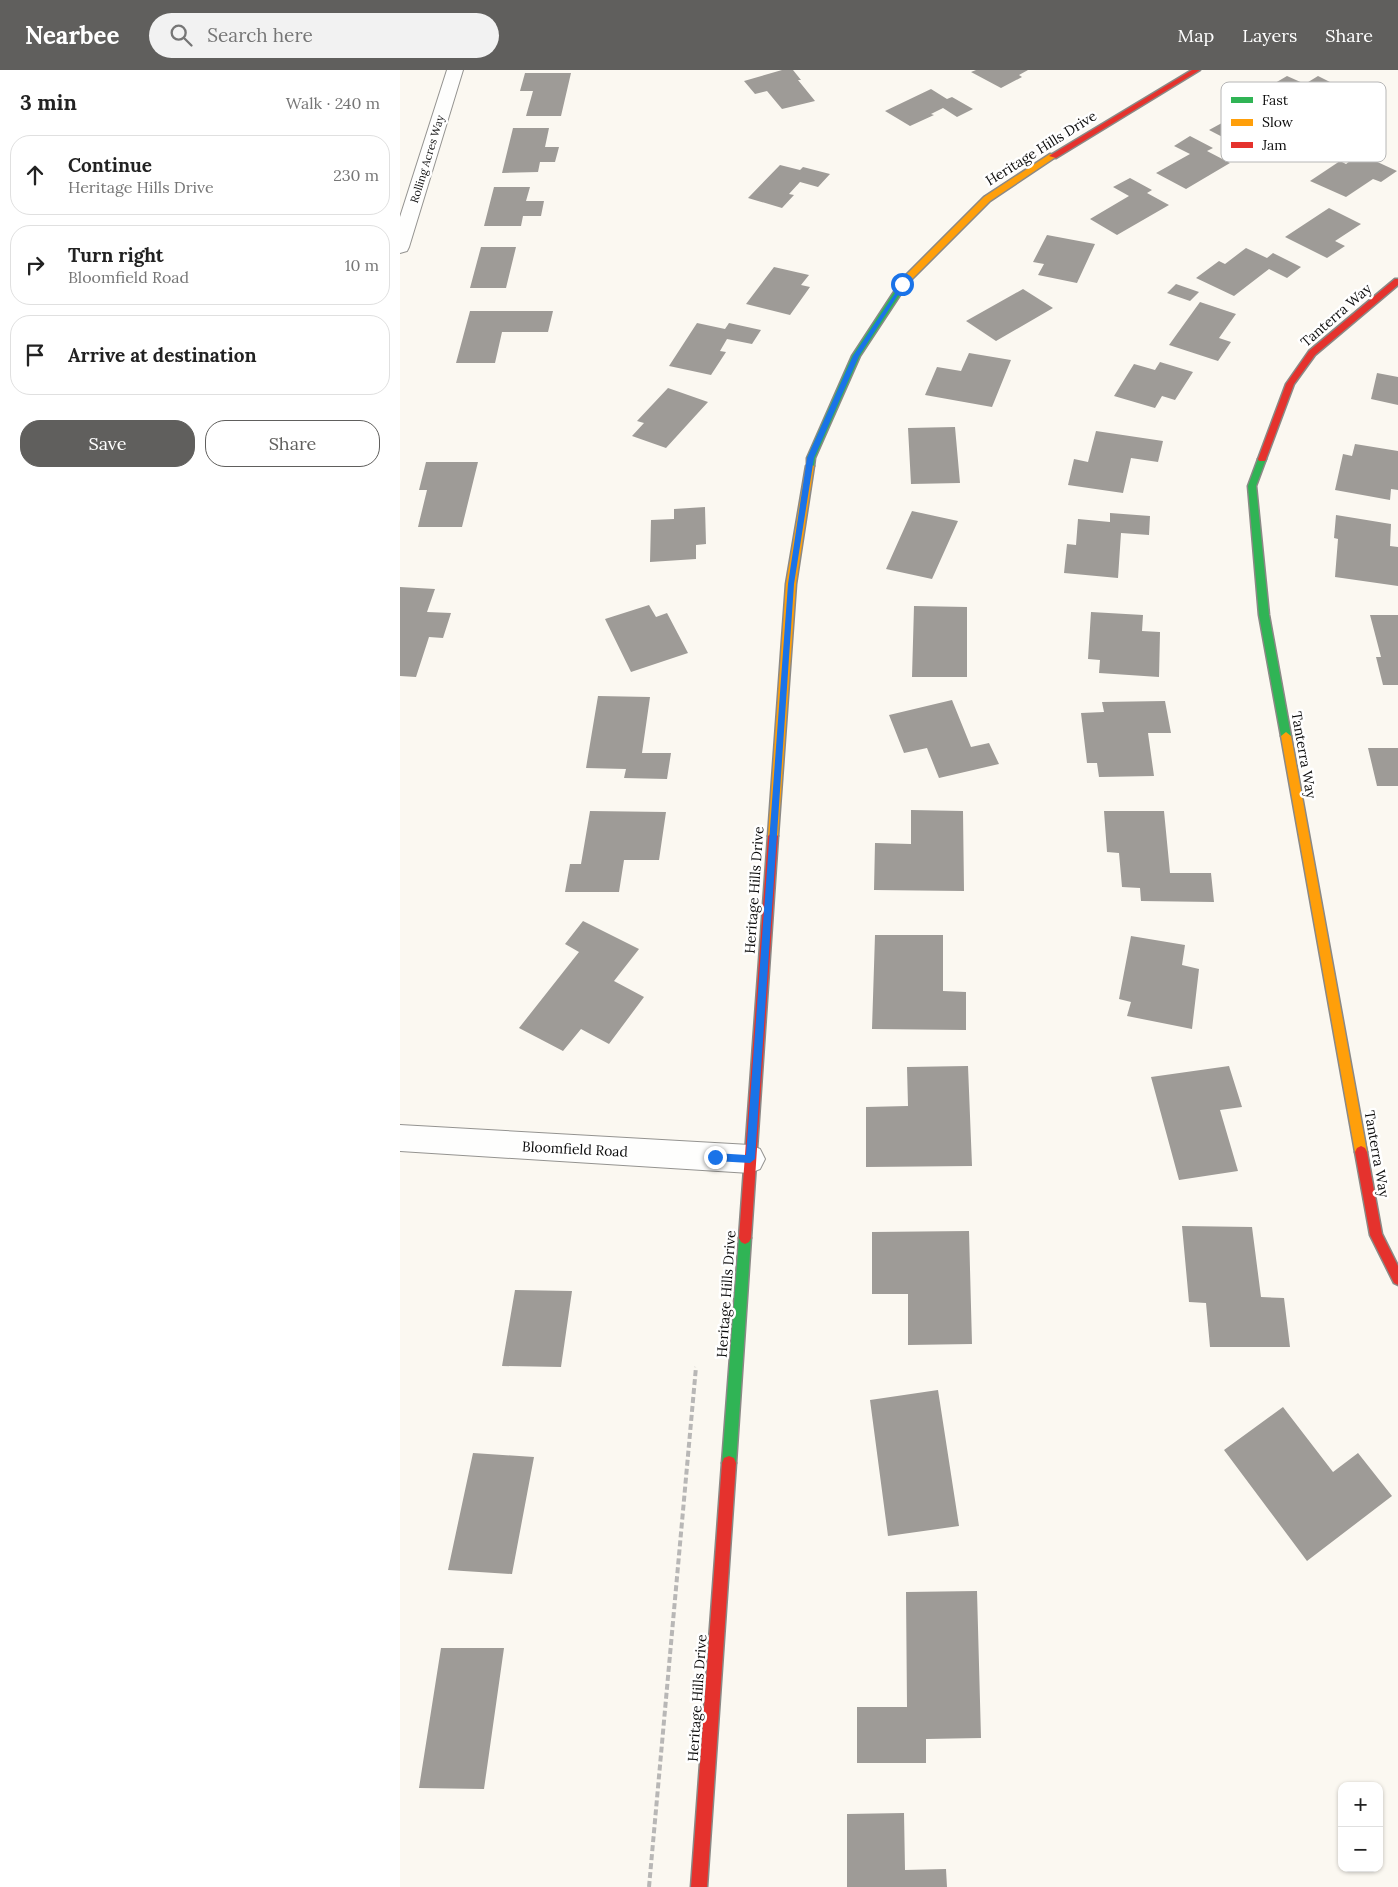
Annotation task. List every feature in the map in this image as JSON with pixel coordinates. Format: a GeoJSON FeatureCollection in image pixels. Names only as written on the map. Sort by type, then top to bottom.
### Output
{"type":"FeatureCollection","features":[{"type":"Feature","properties":{"kind":"street","name":"Rolling Acres Way"},"geometry":{"type":"LineString","coordinates":[[400,247],[454,70]]}},
{"type":"Feature","properties":{"kind":"street","name":"Heritage Hills Drive"},"geometry":{"type":"LineString","coordinates":[[699,1887],[791,584],[810,458],[856,356],[902,284],[987,199],[1027,171],[1197,70]]}},
{"type":"Feature","properties":{"kind":"street","name":"Tanterra Way"},"geometry":{"type":"LineString","coordinates":[[1396,285],[1312,353],[1290,384],[1252,486],[1264,615],[1376,1235],[1398,1278]]}},
{"type":"Feature","properties":{"kind":"street","name":"Bloomfield Road"},"geometry":{"type":"LineString","coordinates":[[400,1138],[750,1159]]}},
{"type":"Feature","properties":{"kind":"building"},"geometry":{"type":"Polygon","coordinates":[[[782,70],[793,70],[801,80],[798,80],[815,101],[782,109],[767,91],[755,94],[744,81],[782,70]]]}},
{"type":"Feature","properties":{"kind":"building"},"geometry":{"type":"Polygon","coordinates":[[[976,70],[1028,70],[1019,75],[1022,77],[1001,88],[971,72],[976,70]]]}},
{"type":"Feature","properties":{"kind":"building"},"geometry":{"type":"Polygon","coordinates":[[[525,73],[571,73],[561,116],[526,116],[533,91],[520,91],[525,73]]]}},
{"type":"Feature","properties":{"kind":"building"},"geometry":{"type":"Polygon","coordinates":[[[1287,76],[1300,82],[1277,82],[1287,76]]]}},
{"type":"Feature","properties":{"kind":"building"},"geometry":{"type":"Polygon","coordinates":[[[1318,76],[1330,82],[1308,82],[1318,76]]]}},
{"type":"Feature","properties":{"kind":"building"},"geometry":{"type":"Polygon","coordinates":[[[931,89],[947,99],[952,97],[973,109],[957,117],[943,108],[931,114],[934,115],[910,126],[885,111],[931,89]]]}},
{"type":"Feature","properties":{"kind":"building"},"geometry":{"type":"Polygon","coordinates":[[[1221,123],[1221,136],[1209,130],[1221,123]]]}},
{"type":"Feature","properties":{"kind":"building"},"geometry":{"type":"Polygon","coordinates":[[[513,128],[549,128],[545,147],[559,147],[555,162],[540,162],[538,172],[502,173],[513,128]]]}},
{"type":"Feature","properties":{"kind":"building"},"geometry":{"type":"Polygon","coordinates":[[[1190,136],[1213,148],[1207,151],[1221,158],[1221,162],[1230,163],[1186,189],[1156,173],[1190,154],[1174,146],[1190,136]]]}},
{"type":"Feature","properties":{"kind":"building"},"geometry":{"type":"Polygon","coordinates":[[[1338,162],[1346,164],[1349,162],[1377,162],[1397,171],[1381,182],[1373,179],[1346,197],[1310,181],[1338,162]]]}},
{"type":"Feature","properties":{"kind":"building"},"geometry":{"type":"Polygon","coordinates":[[[780,165],[800,170],[803,167],[830,174],[818,187],[800,182],[789,194],[794,195],[782,208],[748,198],[780,165]]]}},
{"type":"Feature","properties":{"kind":"building"},"geometry":{"type":"Polygon","coordinates":[[[1130,178],[1152,190],[1147,193],[1169,205],[1117,235],[1090,219],[1129,196],[1113,187],[1130,178]]]}},
{"type":"Feature","properties":{"kind":"building"},"geometry":{"type":"Polygon","coordinates":[[[494,187],[530,187],[526,201],[544,201],[541,216],[523,216],[521,226],[484,226],[494,187]]]}},
{"type":"Feature","properties":{"kind":"building"},"geometry":{"type":"Polygon","coordinates":[[[1329,208],[1361,224],[1335,241],[1345,246],[1327,258],[1285,237],[1329,208]]]}},
{"type":"Feature","properties":{"kind":"building"},"geometry":{"type":"Polygon","coordinates":[[[1047,235],[1095,244],[1077,283],[1038,275],[1044,264],[1033,262],[1047,235]]]}},
{"type":"Feature","properties":{"kind":"building"},"geometry":{"type":"Polygon","coordinates":[[[481,247],[516,247],[506,288],[470,288],[481,247]]]}},
{"type":"Feature","properties":{"kind":"building"},"geometry":{"type":"Polygon","coordinates":[[[1246,248],[1267,258],[1273,253],[1301,267],[1287,278],[1269,269],[1234,296],[1196,278],[1219,261],[1225,264],[1246,248]]]}},
{"type":"Feature","properties":{"kind":"building"},"geometry":{"type":"Polygon","coordinates":[[[774,267],[809,275],[801,285],[810,287],[790,315],[746,304],[774,267]]]}},
{"type":"Feature","properties":{"kind":"building"},"geometry":{"type":"Polygon","coordinates":[[[1176,284],[1199,292],[1190,301],[1167,293],[1176,284]]]}},
{"type":"Feature","properties":{"kind":"building"},"geometry":{"type":"Polygon","coordinates":[[[1023,289],[1053,308],[996,341],[966,321],[1023,289]]]}},
{"type":"Feature","properties":{"kind":"building"},"geometry":{"type":"Polygon","coordinates":[[[1200,302],[1236,314],[1219,338],[1231,342],[1218,361],[1169,345],[1200,302]]]}},
{"type":"Feature","properties":{"kind":"building"},"geometry":{"type":"Polygon","coordinates":[[[470,311],[553,311],[548,332],[502,332],[495,363],[456,363],[470,311]]]}},
{"type":"Feature","properties":{"kind":"building"},"geometry":{"type":"Polygon","coordinates":[[[697,323],[725,329],[729,323],[761,330],[752,344],[727,339],[720,351],[726,352],[711,375],[669,366],[697,323]]]}},
{"type":"Feature","properties":{"kind":"building"},"geometry":{"type":"Polygon","coordinates":[[[969,353],[1011,360],[992,407],[925,395],[937,367],[961,371],[969,353]]]}},
{"type":"Feature","properties":{"kind":"building"},"geometry":{"type":"Polygon","coordinates":[[[1160,362],[1193,372],[1175,400],[1162,396],[1155,408],[1114,396],[1134,364],[1155,370],[1160,362]]]}},
{"type":"Feature","properties":{"kind":"building"},"geometry":{"type":"Polygon","coordinates":[[[1377,373],[1398,377],[1398,405],[1371,399],[1377,373]]]}},
{"type":"Feature","properties":{"kind":"building"},"geometry":{"type":"Polygon","coordinates":[[[668,388],[708,402],[666,448],[632,436],[644,423],[637,421],[668,388]]]}},
{"type":"Feature","properties":{"kind":"building"},"geometry":{"type":"Polygon","coordinates":[[[955,427],[960,483],[911,484],[908,428],[955,427]]]}},
{"type":"Feature","properties":{"kind":"building"},"geometry":{"type":"Polygon","coordinates":[[[1096,431],[1163,441],[1158,462],[1131,458],[1123,493],[1068,485],[1074,459],[1088,462],[1096,431]]]}},
{"type":"Feature","properties":{"kind":"building"},"geometry":{"type":"Polygon","coordinates":[[[1355,444],[1398,451],[1398,490],[1391,489],[1390,500],[1335,490],[1343,454],[1352,456],[1355,444]]]}},
{"type":"Feature","properties":{"kind":"building"},"geometry":{"type":"Polygon","coordinates":[[[426,462],[478,462],[462,527],[418,527],[427,490],[419,490],[426,462]]]}},
{"type":"Feature","properties":{"kind":"building"},"geometry":{"type":"Polygon","coordinates":[[[705,507],[706,544],[696,545],[696,559],[650,562],[651,520],[674,519],[674,509],[705,507]]]}},
{"type":"Feature","properties":{"kind":"building"},"geometry":{"type":"Polygon","coordinates":[[[912,511],[958,521],[932,579],[886,569],[912,511]]]}},
{"type":"Feature","properties":{"kind":"building"},"geometry":{"type":"Polygon","coordinates":[[[1110,513],[1150,516],[1149,535],[1121,533],[1118,578],[1064,573],[1067,544],[1076,545],[1078,519],[1110,522],[1110,513]]]}},
{"type":"Feature","properties":{"kind":"building"},"geometry":{"type":"Polygon","coordinates":[[[1336,515],[1391,524],[1390,546],[1398,547],[1398,586],[1335,577],[1338,539],[1334,538],[1336,515]]]}},
{"type":"Feature","properties":{"kind":"building"},"geometry":{"type":"Polygon","coordinates":[[[400,587],[435,589],[427,612],[451,613],[443,638],[429,637],[416,677],[400,676],[400,587]]]}},
{"type":"Feature","properties":{"kind":"building"},"geometry":{"type":"Polygon","coordinates":[[[649,605],[656,617],[667,613],[688,653],[631,672],[605,619],[649,605]]]}},
{"type":"Feature","properties":{"kind":"building"},"geometry":{"type":"Polygon","coordinates":[[[914,606],[967,607],[967,677],[912,677],[914,606]]]}},
{"type":"Feature","properties":{"kind":"building"},"geometry":{"type":"Polygon","coordinates":[[[1091,612],[1143,615],[1142,631],[1160,632],[1159,677],[1099,673],[1100,660],[1088,659],[1091,612]]]}},
{"type":"Feature","properties":{"kind":"building"},"geometry":{"type":"Polygon","coordinates":[[[1370,615],[1398,615],[1398,685],[1383,685],[1376,657],[1381,657],[1370,615]]]}},
{"type":"Feature","properties":{"kind":"building"},"geometry":{"type":"Polygon","coordinates":[[[598,696],[650,697],[642,753],[671,753],[667,779],[624,778],[626,769],[586,768],[598,696]]]}},
{"type":"Feature","properties":{"kind":"building"},"geometry":{"type":"Polygon","coordinates":[[[952,700],[971,747],[989,743],[999,764],[939,778],[927,748],[904,753],[889,715],[952,700]]]}},
{"type":"Feature","properties":{"kind":"building"},"geometry":{"type":"Polygon","coordinates":[[[1165,701],[1171,733],[1148,733],[1154,776],[1099,777],[1097,763],[1087,763],[1081,713],[1104,712],[1102,702],[1165,701]]]}},
{"type":"Feature","properties":{"kind":"building"},"geometry":{"type":"Polygon","coordinates":[[[1368,748],[1398,748],[1398,786],[1377,786],[1368,748]]]}},
{"type":"Feature","properties":{"kind":"building"},"geometry":{"type":"Polygon","coordinates":[[[911,810],[963,811],[964,891],[874,890],[875,843],[911,844],[911,810]]]}},
{"type":"Feature","properties":{"kind":"building"},"geometry":{"type":"Polygon","coordinates":[[[590,811],[666,812],[659,860],[624,860],[619,892],[565,892],[570,864],[581,864],[590,811]]]}},
{"type":"Feature","properties":{"kind":"building"},"geometry":{"type":"Polygon","coordinates":[[[1104,811],[1164,811],[1170,873],[1211,873],[1214,902],[1141,901],[1140,888],[1122,887],[1119,853],[1107,852],[1104,811]]]}},
{"type":"Feature","properties":{"kind":"building"},"geometry":{"type":"Polygon","coordinates":[[[583,921],[639,949],[614,981],[644,997],[609,1044],[581,1029],[563,1051],[519,1028],[579,952],[565,944],[583,921]]]}},
{"type":"Feature","properties":{"kind":"building"},"geometry":{"type":"Polygon","coordinates":[[[875,935],[943,935],[943,991],[966,992],[966,1030],[872,1029],[875,935]]]}},
{"type":"Feature","properties":{"kind":"building"},"geometry":{"type":"Polygon","coordinates":[[[1131,936],[1185,945],[1182,965],[1199,969],[1192,1029],[1127,1016],[1131,1002],[1119,999],[1131,936]]]}},
{"type":"Feature","properties":{"kind":"building"},"geometry":{"type":"Polygon","coordinates":[[[968,1066],[972,1166],[866,1167],[866,1107],[908,1106],[907,1067],[968,1066]]]}},
{"type":"Feature","properties":{"kind":"building"},"geometry":{"type":"Polygon","coordinates":[[[1229,1066],[1242,1107],[1220,1110],[1238,1171],[1179,1180],[1151,1077],[1229,1066]]]}},
{"type":"Feature","properties":{"kind":"building"},"geometry":{"type":"Polygon","coordinates":[[[1182,1226],[1252,1227],[1261,1297],[1284,1298],[1290,1347],[1210,1347],[1206,1303],[1189,1302],[1182,1226]]]}},
{"type":"Feature","properties":{"kind":"building"},"geometry":{"type":"Polygon","coordinates":[[[969,1231],[972,1344],[908,1345],[908,1294],[872,1294],[872,1232],[969,1231]]]}},
{"type":"Feature","properties":{"kind":"building"},"geometry":{"type":"Polygon","coordinates":[[[515,1290],[572,1291],[561,1367],[502,1366],[515,1290]]]}},
{"type":"Feature","properties":{"kind":"building"},"geometry":{"type":"Polygon","coordinates":[[[938,1390],[959,1526],[888,1536],[870,1400],[938,1390]]]}},
{"type":"Feature","properties":{"kind":"building"},"geometry":{"type":"Polygon","coordinates":[[[1283,1407],[1333,1472],[1358,1453],[1392,1496],[1307,1561],[1224,1450],[1283,1407]]]}},
{"type":"Feature","properties":{"kind":"building"},"geometry":{"type":"Polygon","coordinates":[[[473,1453],[534,1457],[512,1574],[448,1570],[473,1453]]]}},
{"type":"Feature","properties":{"kind":"building"},"geometry":{"type":"Polygon","coordinates":[[[977,1591],[981,1738],[926,1739],[926,1763],[857,1763],[857,1707],[907,1707],[906,1592],[977,1591]]]}},
{"type":"Feature","properties":{"kind":"building"},"geometry":{"type":"Polygon","coordinates":[[[441,1648],[504,1648],[484,1789],[419,1788],[441,1648]]]}},
{"type":"Feature","properties":{"kind":"building"},"geometry":{"type":"Polygon","coordinates":[[[904,1813],[905,1870],[946,1869],[947,1887],[847,1887],[847,1814],[904,1813]]]}},
{"type":"Feature","properties":{"kind":"traffic: fast"},"geometry":{"type":"LineString","coordinates":[[810,466],[811,458],[856,356],[906,280]]}},
{"type":"Feature","properties":{"kind":"traffic: fast"},"geometry":{"type":"LineString","coordinates":[[1262,459],[1252,486],[1264,615],[1286,736]]}},
{"type":"Feature","properties":{"kind":"traffic: fast"},"geometry":{"type":"LineString","coordinates":[[729,1463],[745,1238]]}},
{"type":"Feature","properties":{"kind":"traffic: slow"},"geometry":{"type":"LineString","coordinates":[[906,280],[987,199],[1053,156]]}},
{"type":"Feature","properties":{"kind":"traffic: slow"},"geometry":{"type":"LineString","coordinates":[[773,836],[791,584],[810,466]]}},
{"type":"Feature","properties":{"kind":"traffic: slow"},"geometry":{"type":"LineString","coordinates":[[1286,736],[1361,1152]]}},
{"type":"Feature","properties":{"kind":"traffic: jam"},"geometry":{"type":"LineString","coordinates":[[1053,156],[1197,70]]}},
{"type":"Feature","properties":{"kind":"traffic: jam"},"geometry":{"type":"LineString","coordinates":[[1262,459],[1290,384],[1312,353],[1398,281]]}},
{"type":"Feature","properties":{"kind":"traffic: jam"},"geometry":{"type":"LineString","coordinates":[[745,1238],[773,836]]}},
{"type":"Feature","properties":{"kind":"traffic: jam"},"geometry":{"type":"LineString","coordinates":[[1361,1152],[1376,1235],[1398,1279]]}},
{"type":"Feature","properties":{"kind":"traffic: jam"},"geometry":{"type":"LineString","coordinates":[[699,1887],[729,1463]]}},
{"type":"Feature","properties":{"kind":"route"},"geometry":{"type":"LineString","coordinates":[[715,1157],[750,1159],[791,584],[810,458],[856,356],[902,284]]}}]}
